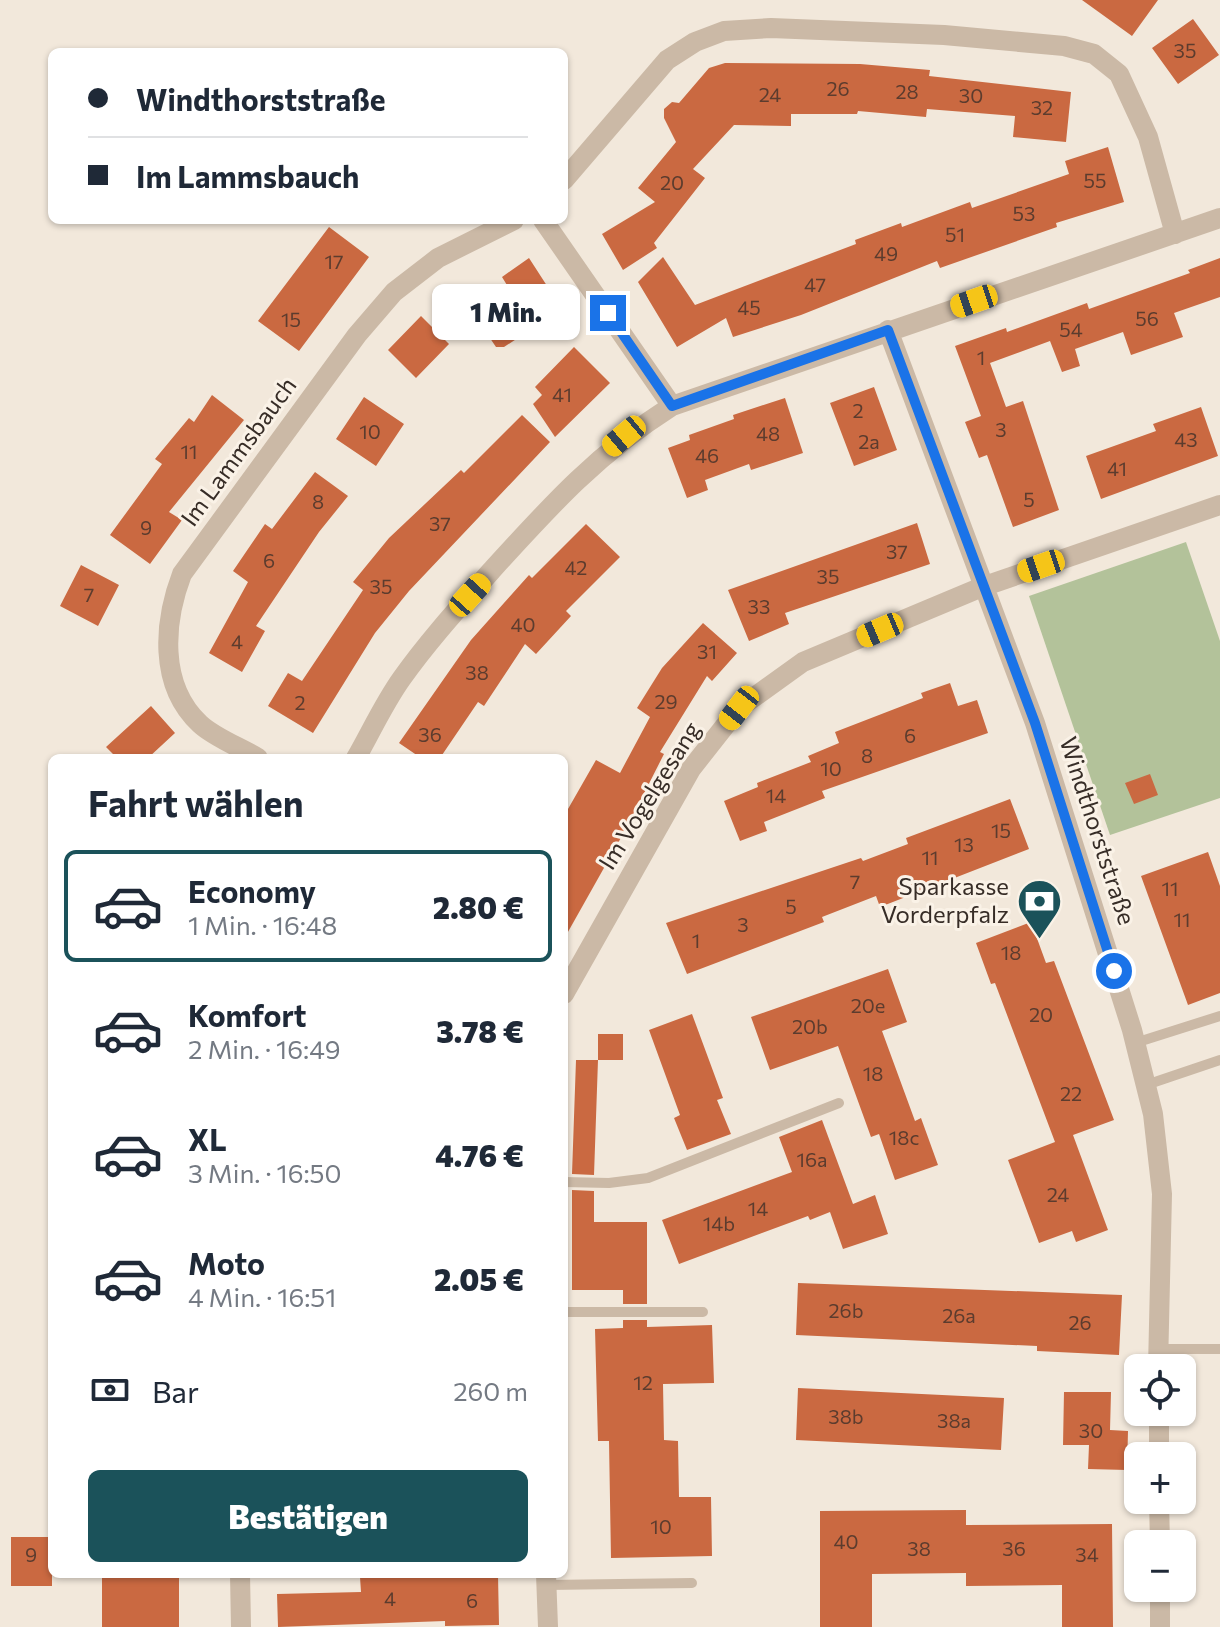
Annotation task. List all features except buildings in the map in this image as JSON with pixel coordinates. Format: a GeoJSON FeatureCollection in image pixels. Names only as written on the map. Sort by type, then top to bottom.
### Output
{"type":"FeatureCollection","features":[{"type":"Feature","properties":{"kind":"street"},"geometry":{"type":"LineString","coordinates":[[568,175],[667,60],[695,42],[724,31],[771,28],[944,35],[1064,46],[1094,54],[1119,74],[1148,137],[1175,234]]}},
{"type":"Feature","properties":{"kind":"street"},"geometry":{"type":"LineString","coordinates":[[358,754],[400,681],[432,638],[528,530],[587,467],[624,436],[672,406],[1220,218]]}},
{"type":"Feature","properties":{"kind":"street","name":"Im Lammsbauch"},"geometry":{"type":"LineString","coordinates":[[251,754],[200,724],[183,700],[172,674],[167,635],[170,607],[182,574],[357,335],[394,292],[438,258],[506,224]]}},
{"type":"Feature","properties":{"kind":"street"},"geometry":{"type":"LineString","coordinates":[[546,224],[672,406]]}},
{"type":"Feature","properties":{"kind":"street","name":"Windthorststraße"},"geometry":{"type":"LineString","coordinates":[[888,330],[1035,723],[1135,1043],[1146,1085],[1162,1194],[1159,1354]]}},
{"type":"Feature","properties":{"kind":"street","name":"Im Vogelgesang"},"geometry":{"type":"LineString","coordinates":[[568,987],[691,769],[739,708],[803,662],[982,587],[1220,505]]}},
{"type":"Feature","properties":{"kind":"street"},"geometry":{"type":"LineString","coordinates":[[240,1578],[241,1627]]}},
{"type":"Feature","properties":{"kind":"street"},"geometry":{"type":"LineString","coordinates":[[547,1580],[548,1627]]}},
{"type":"Feature","properties":{"kind":"street"},"geometry":{"type":"LineString","coordinates":[[1160,1602],[1160,1627]]}},
{"type":"Feature","properties":{"kind":"lane"},"geometry":{"type":"LineString","coordinates":[[1135,1043],[1220,1016]]}},
{"type":"Feature","properties":{"kind":"lane"},"geometry":{"type":"LineString","coordinates":[[1146,1085],[1220,1060]]}},
{"type":"Feature","properties":{"kind":"lane"},"geometry":{"type":"LineString","coordinates":[[568,1182],[609,1183],[648,1178],[839,1103]]}},
{"type":"Feature","properties":{"kind":"lane"},"geometry":{"type":"LineString","coordinates":[[568,1312],[703,1312]]}},
{"type":"Feature","properties":{"kind":"lane"},"geometry":{"type":"LineString","coordinates":[[1186,1354],[1220,1349]]}},
{"type":"Feature","properties":{"kind":"lane"},"geometry":{"type":"LineString","coordinates":[[547,1580],[692,1583]]}},
{"type":"Feature","properties":{"kind":"green space"},"geometry":{"type":"Polygon","coordinates":[[[1186,542],[1220,641],[1220,798],[1110,835],[1029,596],[1186,542]]]}},
{"type":"Feature","properties":{"kind":"place","name":"Sparkasse Vorderpfalz"},"geometry":{"type":"Point","coordinates":[1040,940]}},
{"type":"Feature","properties":{"kind":"route"},"geometry":{"type":"LineString","coordinates":[[608,313],[672,406],[888,330],[1035,723],[1114,971]]}}]}
